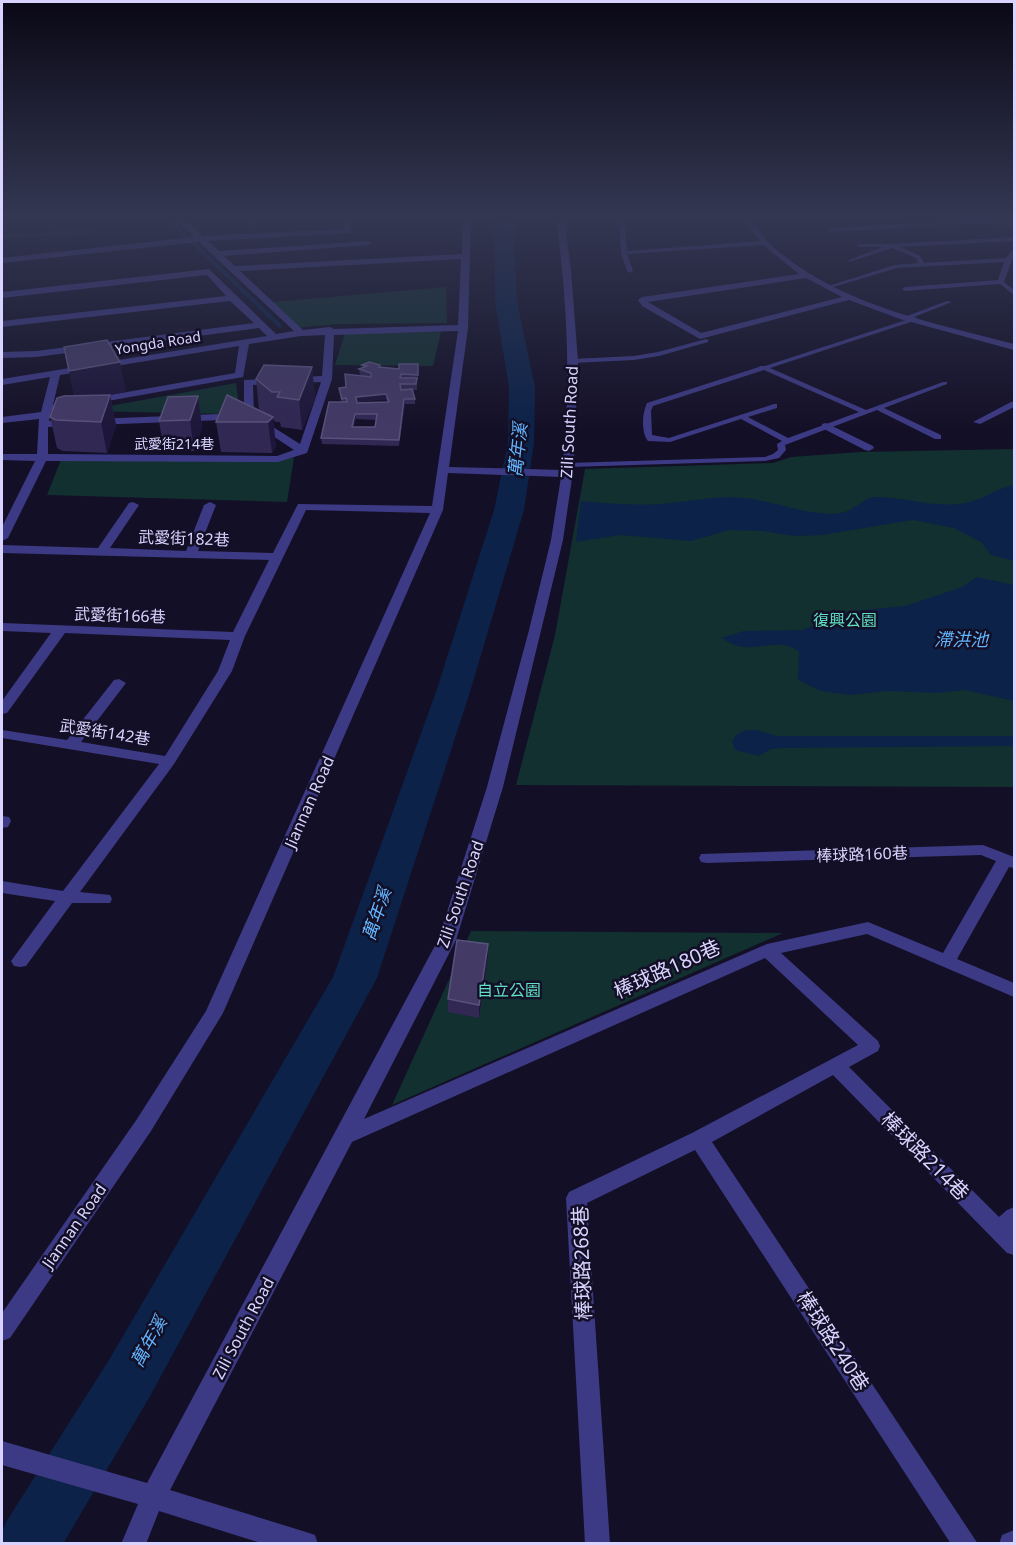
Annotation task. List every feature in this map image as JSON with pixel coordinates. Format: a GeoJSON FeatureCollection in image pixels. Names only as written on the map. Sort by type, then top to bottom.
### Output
{"type":"FeatureCollection","features":[{"type":"Feature","properties":{"kind":"street"},"geometry":{"type":"LineString","coordinates":[[2,295],[72,288]]}},
{"type":"Feature","properties":{"kind":"street"},"geometry":{"type":"LineString","coordinates":[[229,288],[232,298],[274,337]]}},
{"type":"Feature","properties":{"kind":"street"},"geometry":{"type":"LineString","coordinates":[[243,288],[301,333]]}},
{"type":"Feature","properties":{"kind":"street","name":"Jiannan Road"},"geometry":{"type":"LineString","coordinates":[[2,1331],[144,1125],[214,1014],[437,510],[445,470],[463,328],[464,288]]}},
{"type":"Feature","properties":{"kind":"street","name":"Zili South Road"},"geometry":{"type":"LineString","coordinates":[[134,1544],[153,1497],[447,940],[495,787],[557,540],[568,470],[573,361],[568,288]]}},
{"type":"Feature","properties":{"kind":"street"},"geometry":{"type":"LineString","coordinates":[[722,288],[642,300],[645,304],[700,336],[851,297]]}},
{"type":"Feature","properties":{"kind":"street"},"geometry":{"type":"LineString","coordinates":[[828,288],[912,318],[1014,347]]}},
{"type":"Feature","properties":{"kind":"street"},"geometry":{"type":"LineString","coordinates":[[2,324],[232,298]]}},
{"type":"Feature","properties":{"kind":"street"},"geometry":{"type":"LineString","coordinates":[[2,355],[36,354],[260,325]]}},
{"type":"Feature","properties":{"kind":"street","name":"Yongda Road"},"geometry":{"type":"LineString","coordinates":[[2,382],[301,333],[330,330],[463,328]]}},
{"type":"Feature","properties":{"kind":"street"},"geometry":{"type":"LineString","coordinates":[[45,416],[249,416],[303,451],[327,379],[330,330]]}},
{"type":"Feature","properties":{"kind":"street"},"geometry":{"type":"LineString","coordinates":[[244,343],[244,379],[249,416]]}},
{"type":"Feature","properties":{"kind":"street"},"geometry":{"type":"LineString","coordinates":[[2,538],[6,519],[42,458],[45,416],[56,373]]}},
{"type":"Feature","properties":{"kind":"street"},"geometry":{"type":"LineString","coordinates":[[2,420],[45,416],[244,379],[327,379]]}},
{"type":"Feature","properties":{"kind":"street"},"geometry":{"type":"LineString","coordinates":[[826,426],[869,448]]}},
{"type":"Feature","properties":{"kind":"street","name":"武愛街214巷"},"geometry":{"type":"LineString","coordinates":[[2,457],[278,459],[303,451]]}},
{"type":"Feature","properties":{"kind":"street"},"geometry":{"type":"LineString","coordinates":[[445,470],[549,473],[568,470]]}},
{"type":"Feature","properties":{"kind":"street"},"geometry":{"type":"LineString","coordinates":[[102,551],[133,505]]}},
{"type":"Feature","properties":{"kind":"street"},"geometry":{"type":"LineString","coordinates":[[191,554],[210,505]]}},
{"type":"Feature","properties":{"kind":"street"},"geometry":{"type":"LineString","coordinates":[[238,636],[302,506],[437,510]]}},
{"type":"Feature","properties":{"kind":"street","name":"武愛街182巷"},"geometry":{"type":"LineString","coordinates":[[2,549],[276,557]]}},
{"type":"Feature","properties":{"kind":"street","name":"武愛街166巷"},"geometry":{"type":"LineString","coordinates":[[2,627],[238,636]]}},
{"type":"Feature","properties":{"kind":"street"},"geometry":{"type":"LineString","coordinates":[[2,710],[61,629]]}},
{"type":"Feature","properties":{"kind":"street","name":"武愛街142巷"},"geometry":{"type":"LineString","coordinates":[[2,734],[169,761],[225,671],[238,636]]}},
{"type":"Feature","properties":{"kind":"street"},"geometry":{"type":"LineString","coordinates":[[71,745],[119,683]]}},
{"type":"Feature","properties":{"kind":"street"},"geometry":{"type":"LineString","coordinates":[[20,961],[65,897],[169,761]]}},
{"type":"Feature","properties":{"kind":"street","name":"棒球路160巷"},"geometry":{"type":"LineString","coordinates":[[707,858],[983,850],[1010,861]]}},
{"type":"Feature","properties":{"kind":"street"},"geometry":{"type":"LineString","coordinates":[[947,960],[1010,861]]}},
{"type":"Feature","properties":{"kind":"street"},"geometry":{"type":"LineString","coordinates":[[2,887],[65,897],[104,899]]}},
{"type":"Feature","properties":{"kind":"street","name":"棒球路180巷"},"geometry":{"type":"LineString","coordinates":[[345,1136],[767,950],[868,928],[1014,990]]}},
{"type":"Feature","properties":{"kind":"street","name":"棒球路268巷"},"geometry":{"type":"LineString","coordinates":[[598,1544],[576,1198],[699,1139],[871,1046],[767,950]]}},
{"type":"Feature","properties":{"kind":"street","name":"棒球路214巷"},"geometry":{"type":"LineString","coordinates":[[835,1065],[1006,1223],[1014,1246]]}},
{"type":"Feature","properties":{"kind":"street","name":"棒球路240巷"},"geometry":{"type":"LineString","coordinates":[[699,1139],[966,1544]]}},
{"type":"Feature","properties":{"kind":"street"},"geometry":{"type":"LineString","coordinates":[[2,1453],[112,1484],[306,1544]]}},
{"type":"Feature","properties":{"kind":"lane"},"geometry":{"type":"LineString","coordinates":[[905,289],[917,288]]}},
{"type":"Feature","properties":{"kind":"lane"},"geometry":{"type":"LineString","coordinates":[[774,406],[670,440],[651,439],[647,431],[647,411],[650,405],[912,318],[949,302]]}},
{"type":"Feature","properties":{"kind":"lane"},"geometry":{"type":"LineString","coordinates":[[573,361],[643,356],[706,341]]}},
{"type":"Feature","properties":{"kind":"lane"},"geometry":{"type":"LineString","coordinates":[[762,367],[865,412]]}},
{"type":"Feature","properties":{"kind":"lane"},"geometry":{"type":"LineString","coordinates":[[568,470],[765,459],[776,456],[782,450],[782,444],[788,441],[945,383]]}},
{"type":"Feature","properties":{"kind":"lane"},"geometry":{"type":"LineString","coordinates":[[977,422],[1014,404]]}},
{"type":"Feature","properties":{"kind":"lane"},"geometry":{"type":"LineString","coordinates":[[878,408],[938,437]]}},
{"type":"Feature","properties":{"kind":"lane"},"geometry":{"type":"LineString","coordinates":[[744,417],[788,441]]}},
{"type":"Feature","properties":{"kind":"green space"},"geometry":{"type":"Polygon","coordinates":[[[446,288],[447,323],[339,324],[294,328],[272,302],[446,288]]]}},
{"type":"Feature","properties":{"kind":"green space"},"geometry":{"type":"Polygon","coordinates":[[[441,332],[433,366],[335,365],[345,333],[441,332]]]}},
{"type":"Feature","properties":{"kind":"green space"},"geometry":{"type":"Polygon","coordinates":[[[236,383],[238,398],[231,414],[82,411],[236,383]]]}},
{"type":"Feature","properties":{"kind":"green space","name":"復興公園"},"geometry":{"type":"Polygon","coordinates":[[[1014,449],[1014,787],[516,785],[555,635],[585,469],[773,463],[791,457],[860,452],[1014,449]]]}},
{"type":"Feature","properties":{"kind":"green space"},"geometry":{"type":"Polygon","coordinates":[[[62,457],[294,458],[287,502],[47,495],[62,457]]]}},
{"type":"Feature","properties":{"kind":"green space","name":"自立公園"},"geometry":{"type":"Polygon","coordinates":[[[471,931],[783,933],[392,1105],[471,931]]]}},
{"type":"Feature","properties":{"kind":"water"},"geometry":{"type":"Polygon","coordinates":[[[1014,485],[1014,561],[991,555],[981,542],[954,528],[913,520],[822,535],[796,536],[762,531],[729,530],[691,541],[620,535],[576,542],[581,501],[649,505],[734,497],[828,514],[845,512],[867,499],[877,497],[948,505],[967,503],[1014,485]]]}},
{"type":"Feature","properties":{"kind":"water","name":"滯洪池"},"geometry":{"type":"Polygon","coordinates":[[[977,577],[1014,585],[1014,701],[965,690],[936,693],[889,691],[850,695],[821,691],[798,680],[799,652],[793,648],[779,645],[740,647],[721,638],[744,631],[802,630],[852,611],[905,606],[962,587],[977,577]]]}},
{"type":"Feature","properties":{"kind":"water"},"geometry":{"type":"Polygon","coordinates":[[[745,730],[756,730],[777,736],[1014,736],[1014,746],[783,748],[771,749],[759,756],[735,750],[732,741],[736,735],[745,730]]]}},
{"type":"Feature","properties":{"kind":"building"},"geometry":{"type":"Polygon","coordinates":[[[107,340],[120,362],[69,371],[64,347],[107,340]]]}},
{"type":"Feature","properties":{"kind":"building"},"geometry":{"type":"Polygon","coordinates":[[[369,362],[380,365],[379,367],[399,369],[399,364],[418,364],[418,375],[401,374],[400,378],[417,378],[416,384],[400,384],[401,390],[412,389],[415,399],[404,399],[399,440],[321,438],[329,402],[347,402],[346,398],[342,399],[339,388],[346,387],[345,374],[371,377],[371,373],[359,369],[367,366],[362,365],[369,362]],[[386,394],[356,397],[357,403],[389,402],[386,394]],[[355,414],[352,427],[375,427],[377,414],[355,414]]]}},
{"type":"Feature","properties":{"kind":"building"},"geometry":{"type":"Polygon","coordinates":[[[264,365],[312,367],[299,400],[277,397],[280,392],[272,392],[256,379],[264,365]]]}},
{"type":"Feature","properties":{"kind":"building"},"geometry":{"type":"Polygon","coordinates":[[[110,395],[101,422],[56,420],[50,417],[57,398],[110,395]]]}},
{"type":"Feature","properties":{"kind":"building"},"geometry":{"type":"Polygon","coordinates":[[[227,395],[273,417],[268,422],[216,422],[227,395]]]}},
{"type":"Feature","properties":{"kind":"building"},"geometry":{"type":"Polygon","coordinates":[[[198,396],[190,420],[159,421],[168,397],[198,396]]]}},
{"type":"Feature","properties":{"kind":"building"},"geometry":{"type":"Polygon","coordinates":[[[457,940],[488,944],[479,1005],[448,999],[457,940]]]}},
{"type":"Feature","properties":{"kind":"waterway"},"geometry":{"type":"LineString","coordinates":[[240,288],[280,326]]}},
{"type":"Feature","properties":{"kind":"waterway","name":"萬年溪"},"geometry":{"type":"LineString","coordinates":[[28,1544],[129,1379],[355,978],[453,692],[509,510],[521,443],[522,387],[506,302],[506,288]]}}]}
